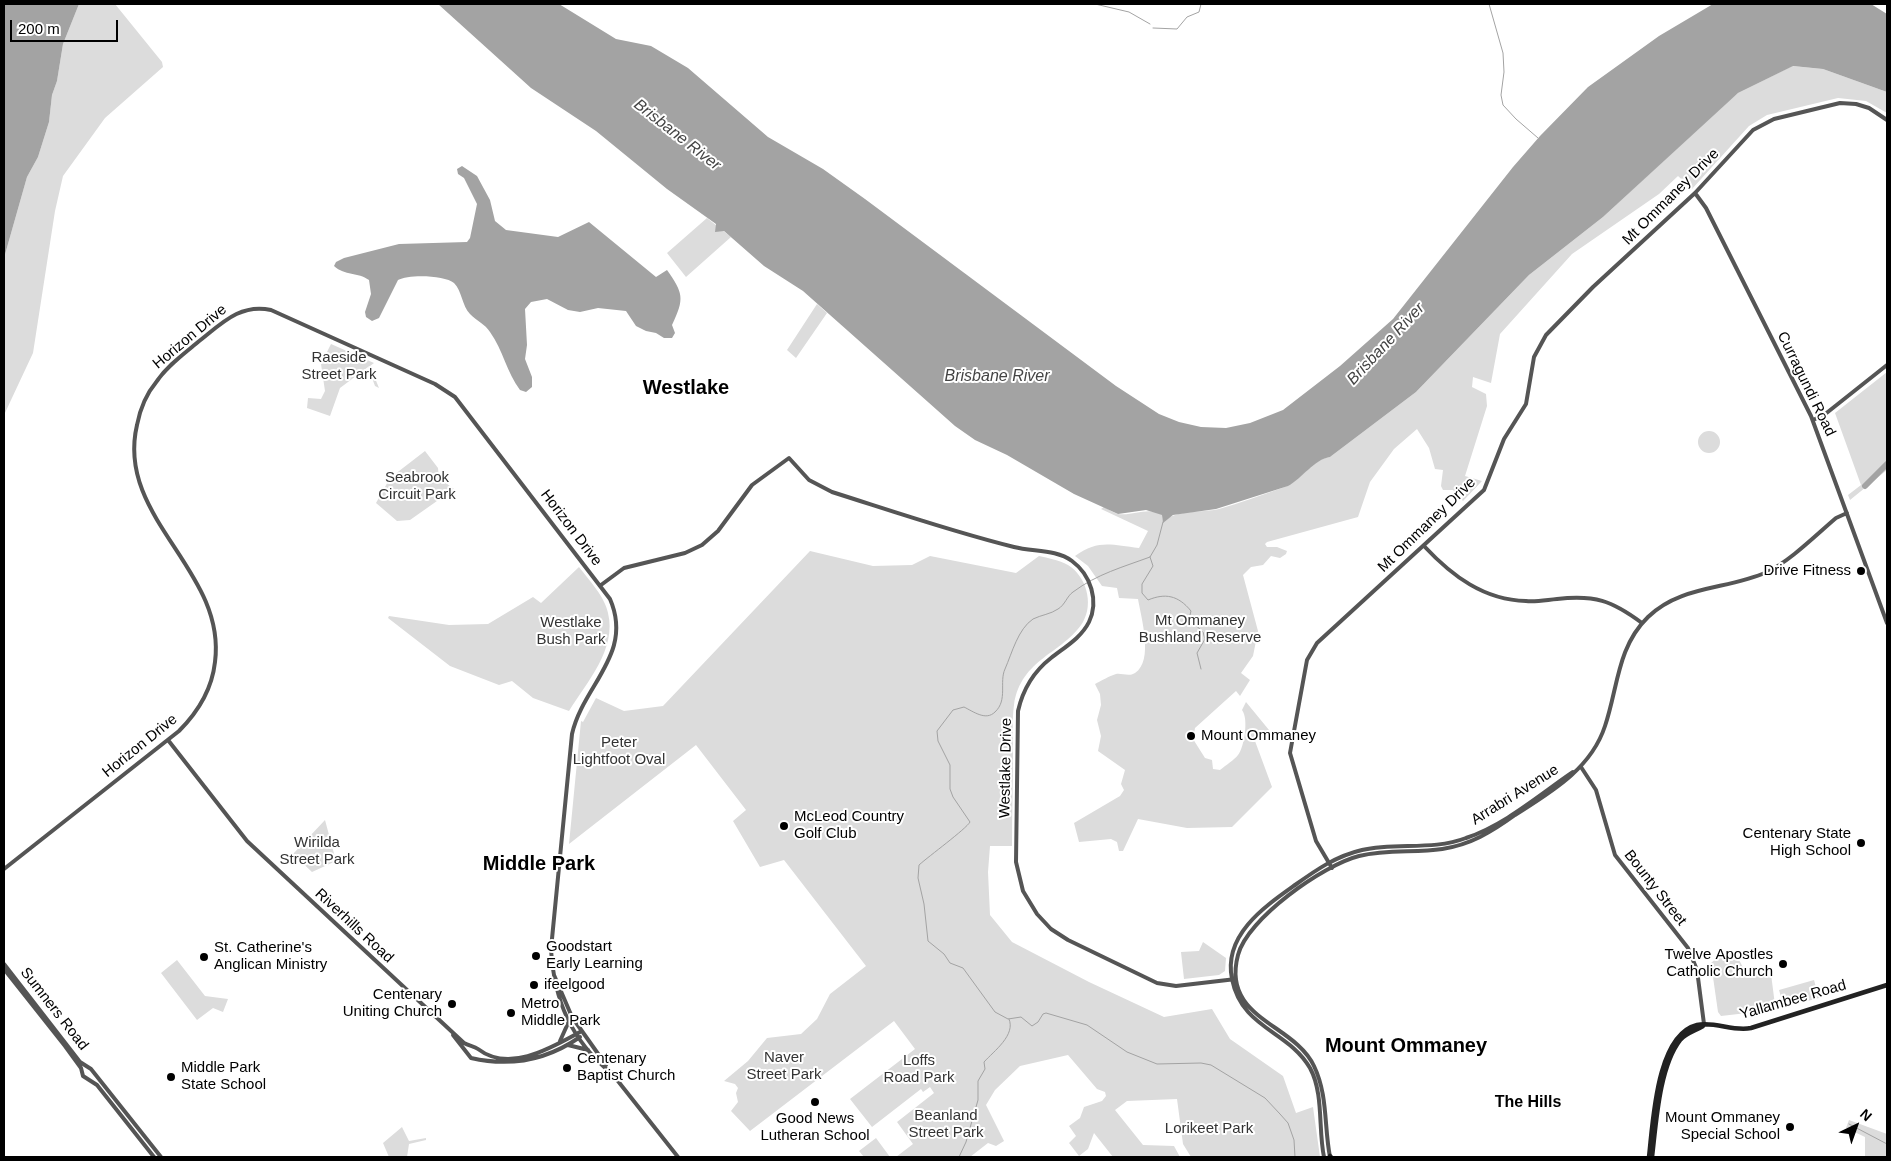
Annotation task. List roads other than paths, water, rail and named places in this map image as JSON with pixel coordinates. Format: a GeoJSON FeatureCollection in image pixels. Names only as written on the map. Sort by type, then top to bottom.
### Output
{"type":"FeatureCollection","features":[{"type":"Feature","properties":{"kind":"main road","name":"Yallambee Road"},"geometry":{"type":"LineString","coordinates":[[1704,1024],[1737,1030],[1751,1028],[1887,985]]}},
{"type":"Feature","properties":{"kind":"main road"},"geometry":{"type":"LineString","coordinates":[[1650,1157],[1661,1087],[1674,1050],[1685,1036],[1704,1024]]}},
{"type":"Feature","properties":{"kind":"street","name":"Mt Ommaney Drive"},"geometry":{"type":"LineString","coordinates":[[1332,868],[1316,840],[1290,753],[1308,660],[1317,643],[1484,490],[1504,439],[1526,404],[1534,357],[1546,335],[1593,287],[1695,193],[1748,135],[1765,122],[1840,104],[1856,104],[1869,108],[1887,120]]}},
{"type":"Feature","properties":{"kind":"street","name":"Curragundi Road"},"geometry":{"type":"LineString","coordinates":[[1695,193],[1706,208],[1813,420],[1887,623]]}},
{"type":"Feature","properties":{"kind":"street","name":"Horizon Drive"},"geometry":{"type":"LineString","coordinates":[[4,869],[168,740],[194,714],[207,692],[214,668],[217,643],[212,614],[206,597],[141,492],[134,461],[136,428],[148,395],[164,372],[227,319],[242,310],[255,308],[276,312],[451,393],[601,585],[614,611],[616,636],[612,655],[580,710],[572,734],[552,938],[554,975],[558,996],[569,1021],[678,1157]]}},
{"type":"Feature","properties":{"kind":"street"},"geometry":{"type":"LineString","coordinates":[[1813,420],[1824,414],[1887,365]]}},
{"type":"Feature","properties":{"kind":"street","name":"Westlake Drive"},"geometry":{"type":"LineString","coordinates":[[601,585],[624,568],[685,553],[702,545],[718,532],[752,485],[789,458],[804,476],[824,489],[1013,547],[1056,554],[1072,561],[1082,570],[1089,582],[1094,609],[1089,622],[1073,642],[1038,670],[1024,690],[1018,711],[1015,855],[1023,891],[1036,914],[1059,934],[1158,983],[1176,986],[1234,979]]}},
{"type":"Feature","properties":{"kind":"street","name":"Arrabri Avenue"},"geometry":{"type":"LineString","coordinates":[[1234,979],[1237,956],[1241,944],[1261,918],[1276,904],[1332,868],[1360,856],[1440,851],[1467,843],[1486,834],[1540,800],[1581,767],[1597,744],[1604,729],[1623,654],[1642,623],[1660,607],[1680,596],[1750,579],[1769,571],[1836,518],[1846,513]]}},
{"type":"Feature","properties":{"kind":"street"},"geometry":{"type":"LineString","coordinates":[[1424,546],[1454,575],[1488,593],[1524,601],[1592,597],[1614,605],[1642,623]]}},
{"type":"Feature","properties":{"kind":"street","name":"Riverhills Road"},"geometry":{"type":"LineString","coordinates":[[168,740],[248,841],[451,1033],[468,1054]]}},
{"type":"Feature","properties":{"kind":"street","name":"Arrabri Avenue"},"geometry":{"type":"LineString","coordinates":[[1329,1157],[1321,1082],[1312,1062],[1298,1045],[1256,1016],[1241,995],[1234,979],[1231,956],[1236,941],[1245,927],[1266,905],[1328,862],[1371,848],[1440,846],[1469,838],[1495,824],[1581,767]]}},
{"type":"Feature","properties":{"kind":"street","name":"Bounty Street"},"geometry":{"type":"LineString","coordinates":[[1581,767],[1596,790],[1615,855],[1688,948],[1695,960],[1704,1024]]}},
{"type":"Feature","properties":{"kind":"street","name":"Sumners Road"},"geometry":{"type":"LineString","coordinates":[[4,964],[87,1068],[91,1069],[92,1074]]}},
{"type":"Feature","properties":{"kind":"street","name":"Sumners Road"},"geometry":{"type":"LineString","coordinates":[[4,969],[65,1046],[87,1078]]}},
{"type":"Feature","properties":{"kind":"street","name":"Horizon Drive"},"geometry":{"type":"LineString","coordinates":[[554,975],[568,1010],[588,1050],[611,1073]]}},
{"type":"Feature","properties":{"kind":"street"},"geometry":{"type":"LineString","coordinates":[[558,1043],[569,1021]]}},
{"type":"Feature","properties":{"kind":"street","name":"Riverhills Road"},"geometry":{"type":"LineString","coordinates":[[451,1033],[472,1048]]}},
{"type":"Feature","properties":{"kind":"street"},"geometry":{"type":"LineString","coordinates":[[580,1035],[567,1045],[519,1063],[476,1059],[471,1058],[468,1054],[472,1048],[478,1048],[480,1052],[494,1058],[513,1059],[532,1054],[580,1035]]}},
{"type":"Feature","properties":{"kind":"street"},"geometry":{"type":"LineString","coordinates":[[567,1045],[588,1050]]}},
{"type":"Feature","properties":{"kind":"street"},"geometry":{"type":"LineString","coordinates":[[476,1059],[480,1052]]}},
{"type":"Feature","properties":{"kind":"street"},"geometry":{"type":"LineString","coordinates":[[83,1072],[87,1068]]}},
{"type":"Feature","properties":{"kind":"street"},"geometry":{"type":"LineString","coordinates":[[154,1157],[97,1085],[87,1078],[92,1074],[161,1157]]}},
{"type":"Feature","properties":{"kind":"water"},"geometry":{"type":"Polygon","coordinates":[[[4,4],[79,4],[63,44],[57,81],[52,95],[49,122],[38,157],[27,177],[4,258],[4,4]]]}},
{"type":"Feature","properties":{"kind":"water","name":"Brisbane River"},"geometry":{"type":"Polygon","coordinates":[[[438,4],[559,4],[616,39],[651,46],[688,68],[768,137],[823,169],[865,199],[1116,386],[1159,414],[1179,422],[1201,427],[1226,428],[1250,423],[1283,410],[1340,366],[1393,319],[1513,167],[1540,136],[1588,87],[1659,36],[1713,4],[1871,4],[1887,14],[1887,92],[1823,69],[1793,66],[1738,93],[1603,217],[1529,275],[1416,392],[1330,457],[1313,465],[1299,479],[1288,486],[1216,509],[1173,515],[1163,523],[1162,515],[1146,510],[1118,514],[1074,494],[1007,455],[975,440],[955,426],[803,291],[764,266],[724,231],[715,232],[716,224],[667,189],[596,131],[531,88],[438,4]]]}},
{"type":"Feature","properties":{"kind":"water"},"geometry":{"type":"Polygon","coordinates":[[[462,166],[477,176],[490,200],[495,221],[506,230],[558,237],[589,222],[656,277],[667,270],[679,290],[680,296],[679,308],[672,325],[675,333],[672,338],[664,338],[636,326],[626,311],[598,308],[580,312],[568,310],[547,299],[531,302],[525,309],[527,345],[525,359],[532,377],[532,387],[526,392],[520,390],[490,332],[467,311],[457,286],[449,280],[426,276],[398,280],[379,318],[372,321],[366,317],[365,312],[371,294],[369,280],[338,269],[334,266],[336,262],[344,258],[399,244],[467,242],[470,238],[477,204],[464,178],[458,174],[457,169],[462,166]]]}},
{"type":"Feature","properties":{"kind":"waterway"},"geometry":{"type":"LineString","coordinates":[[1095,4],[1129,12],[1150,24]]}},
{"type":"Feature","properties":{"kind":"waterway"},"geometry":{"type":"LineString","coordinates":[[1153,28],[1177,29],[1187,17],[1199,12],[1201,4]]}},
{"type":"Feature","properties":{"kind":"waterway"},"geometry":{"type":"LineString","coordinates":[[1489,4],[1503,53],[1504,72],[1501,95],[1503,105],[1538,138]]}},
{"type":"Feature","properties":{"kind":"waterway"},"geometry":{"type":"LineString","coordinates":[[1865,486],[1887,464]]}},
{"type":"Feature","properties":{"kind":"waterway"},"geometry":{"type":"LineString","coordinates":[[1163,522],[1157,545],[1150,557],[1091,580],[1071,594],[1058,609],[1033,619],[1028,623],[1016,642],[1003,674],[1001,702],[995,712],[984,716],[964,707],[953,710],[937,731],[938,741],[950,765],[950,789],[953,797],[970,822],[919,865],[918,878],[924,904],[928,941],[944,954],[950,963],[963,968],[995,1012],[1008,1019],[1021,1017],[1032,1026],[1046,1013],[1087,1025],[1127,1052],[1157,1064],[1201,1063],[1211,1065],[1265,1098],[1280,1114],[1288,1123],[1294,1140],[1295,1157]]}},
{"type":"Feature","properties":{"kind":"waterway"},"geometry":{"type":"LineString","coordinates":[[1150,557],[1153,566],[1142,584],[1142,593],[1148,600],[1166,596],[1171,597],[1181,602],[1191,611],[1189,619],[1203,632],[1205,639],[1197,653],[1201,669]]}},
{"type":"Feature","properties":{"kind":"waterway"},"geometry":{"type":"LineString","coordinates":[[959,1157],[966,1142],[978,1100],[978,1081],[985,1069],[984,1062],[1007,1037],[1010,1025],[1009,1019]]}},
{"type":"Feature","properties":{"kind":"waterway"},"geometry":{"type":"LineString","coordinates":[[1849,1124],[1887,1144]]}},
{"type":"Feature","properties":{"kind":"place","name":"Drive Fitness"},"geometry":{"type":"Point","coordinates":[1861,571]}},
{"type":"Feature","properties":{"kind":"place","name":"Mount Ommaney"},"geometry":{"type":"Point","coordinates":[1191,736]}},
{"type":"Feature","properties":{"kind":"place","name":"McLeod Country Golf Club"},"geometry":{"type":"Point","coordinates":[784,826]}},
{"type":"Feature","properties":{"kind":"place","name":"Centenary State High School"},"geometry":{"type":"Point","coordinates":[1861,843]}},
{"type":"Feature","properties":{"kind":"place","name":"Goodstart Early Learning"},"geometry":{"type":"Point","coordinates":[536,956]}},
{"type":"Feature","properties":{"kind":"place","name":"St. Catherine's Anglican Ministry"},"geometry":{"type":"Point","coordinates":[204,957]}},
{"type":"Feature","properties":{"kind":"place","name":"Twelve Apostles Catholic Church"},"geometry":{"type":"Point","coordinates":[1783,964]}},
{"type":"Feature","properties":{"kind":"place","name":"ifeelgood"},"geometry":{"type":"Point","coordinates":[534,985]}},
{"type":"Feature","properties":{"kind":"place","name":"Centenary Uniting Church"},"geometry":{"type":"Point","coordinates":[452,1004]}},
{"type":"Feature","properties":{"kind":"place","name":"Metro Middle Park"},"geometry":{"type":"Point","coordinates":[511,1013]}},
{"type":"Feature","properties":{"kind":"place","name":"Centenary Baptist Church"},"geometry":{"type":"Point","coordinates":[567,1068]}},
{"type":"Feature","properties":{"kind":"place","name":"Middle Park State School"},"geometry":{"type":"Point","coordinates":[171,1077]}},
{"type":"Feature","properties":{"kind":"place","name":"Good News Lutheran School"},"geometry":{"type":"Point","coordinates":[815,1102]}},
{"type":"Feature","properties":{"kind":"place","name":"Mount Ommaney Special School"},"geometry":{"type":"Point","coordinates":[1790,1127]}},
{"type":"Feature","properties":{"kind":"district","name":"Westlake"},"geometry":{"type":"Point","coordinates":[686,388]}},
{"type":"Feature","properties":{"kind":"district","name":"Middle Park"},"geometry":{"type":"Point","coordinates":[539,864]}},
{"type":"Feature","properties":{"kind":"district","name":"Mount Ommaney"},"geometry":{"type":"Point","coordinates":[1406,1046]}},
{"type":"Feature","properties":{"kind":"district","name":"The Hills"},"geometry":{"type":"Point","coordinates":[1528,1103]}},
{"type":"Feature","properties":{"kind":"park label","name":"Raeside Street Park"},"geometry":{"type":"Point","coordinates":[339,366]}},
{"type":"Feature","properties":{"kind":"park label","name":"Seabrook Circuit Park"},"geometry":{"type":"Point","coordinates":[417,486]}},
{"type":"Feature","properties":{"kind":"park label","name":"Mt Ommaney Bushland Reserve"},"geometry":{"type":"Point","coordinates":[1200,630]}},
{"type":"Feature","properties":{"kind":"park label","name":"Westlake Bush Park"},"geometry":{"type":"Point","coordinates":[571,632]}},
{"type":"Feature","properties":{"kind":"park label","name":"Peter Lightfoot Oval"},"geometry":{"type":"Point","coordinates":[619,752]}},
{"type":"Feature","properties":{"kind":"park label","name":"Wirilda Street Park"},"geometry":{"type":"Point","coordinates":[317,852]}},
{"type":"Feature","properties":{"kind":"park label","name":"Naver Street Park"},"geometry":{"type":"Point","coordinates":[784,1066]}},
{"type":"Feature","properties":{"kind":"park label","name":"Loffs Road Park"},"geometry":{"type":"Point","coordinates":[919,1070]}},
{"type":"Feature","properties":{"kind":"park label","name":"Beanland Street Park"},"geometry":{"type":"Point","coordinates":[946,1124]}},
{"type":"Feature","properties":{"kind":"park label","name":"Lorikeet Park"},"geometry":{"type":"Point","coordinates":[1209,1129]}}]}
